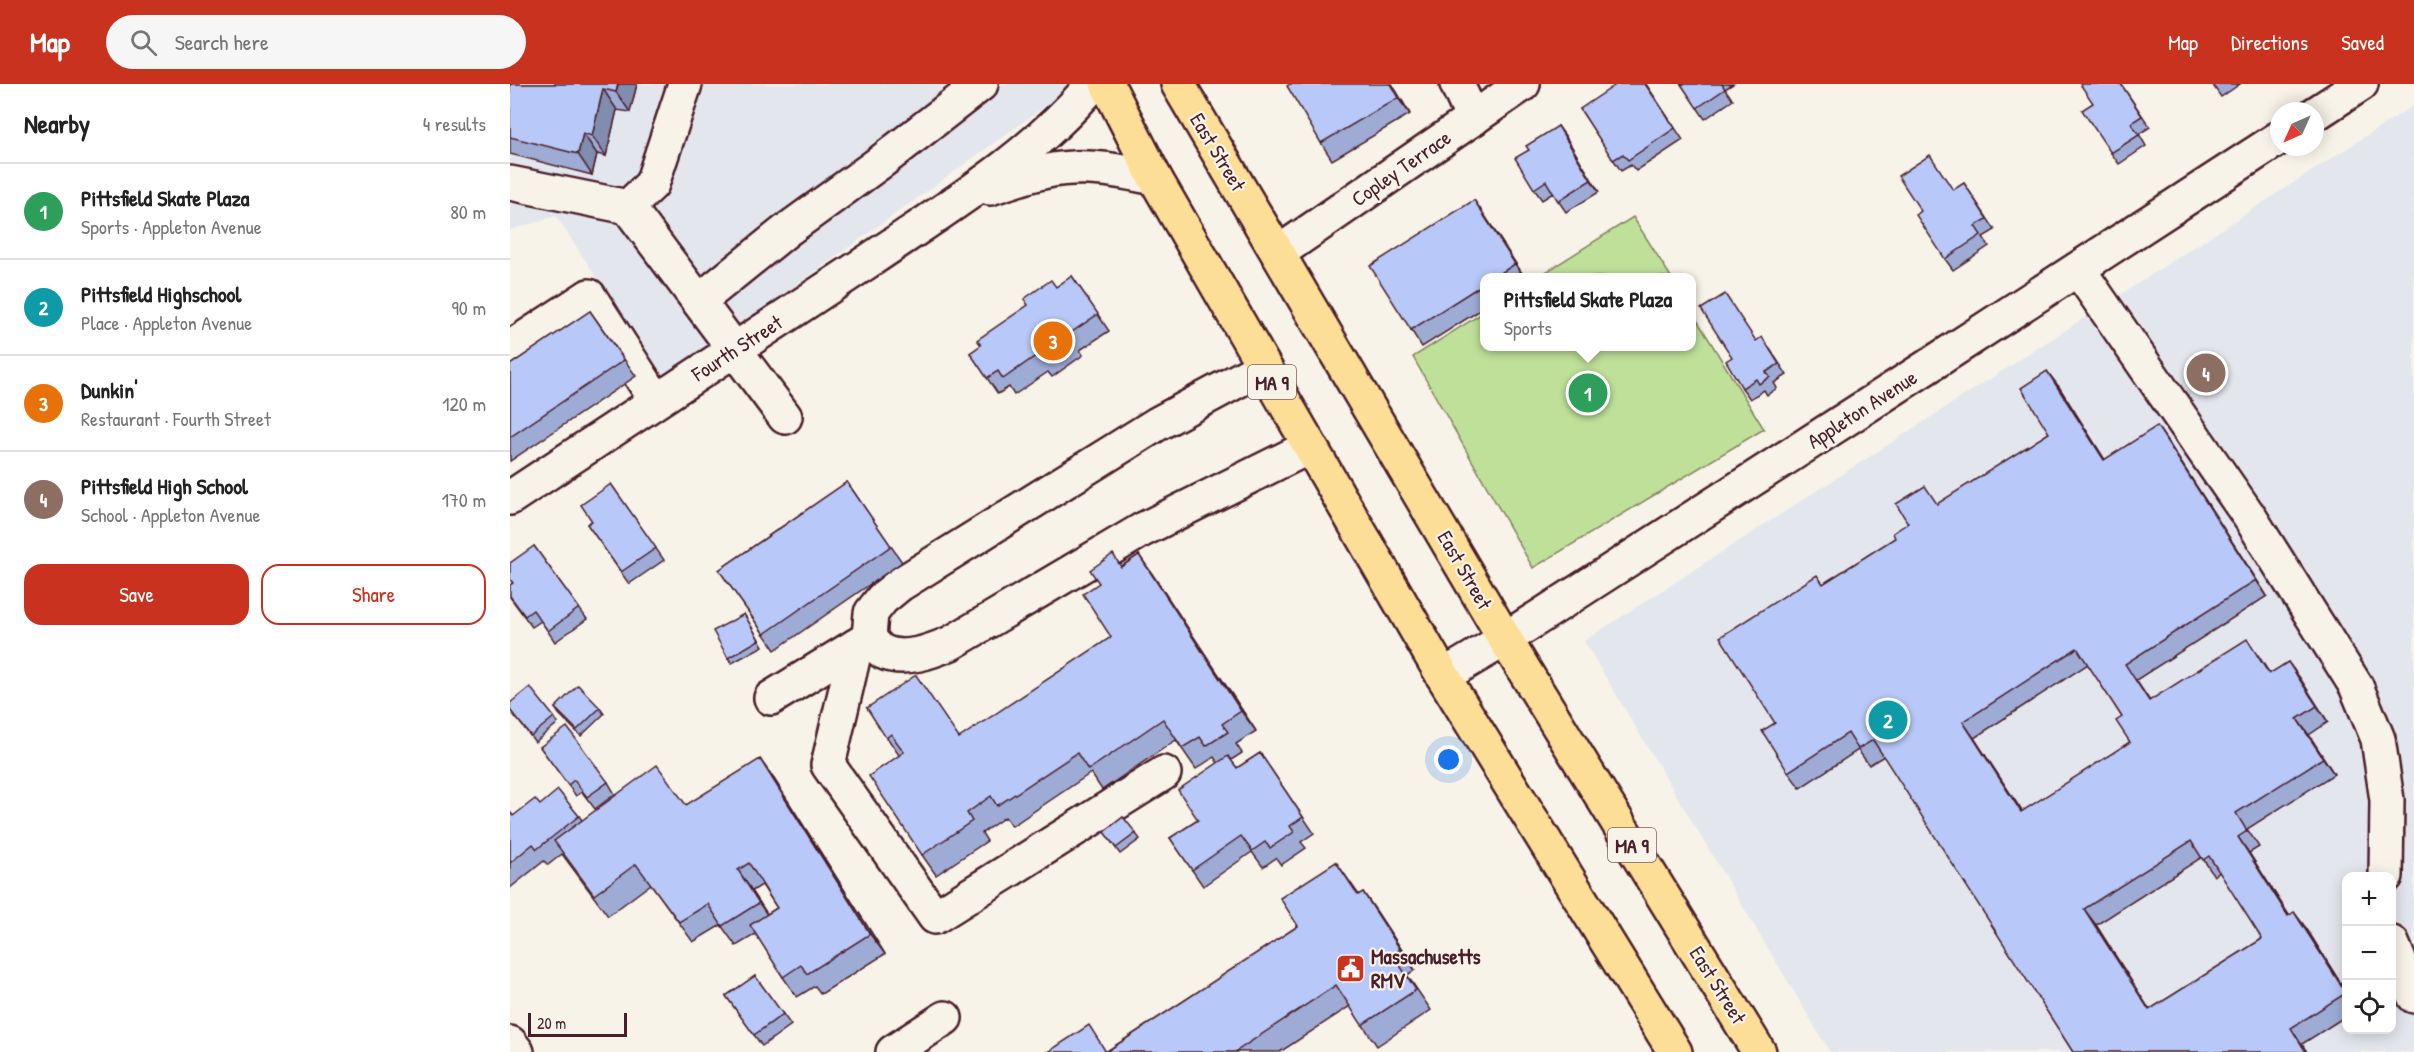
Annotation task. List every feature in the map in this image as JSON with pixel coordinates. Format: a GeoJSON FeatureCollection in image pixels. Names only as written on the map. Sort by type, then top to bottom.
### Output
{"type":"FeatureCollection","features":[{"type":"Feature","properties":{"kind":"highway","name":"MA 9"},"geometry":{"type":"LineString","coordinates":[[1107,84],[1155,178],[1443,676],[1675,1052]]}},
{"type":"Feature","properties":{"kind":"highway","name":"East Street"},"geometry":{"type":"LineString","coordinates":[[1178,84],[1505,639],[1759,1052]]}},
{"type":"Feature","properties":{"kind":"street"},"geometry":{"type":"LineString","coordinates":[[628,207],[652,184],[685,84]]}},
{"type":"Feature","properties":{"kind":"street"},"geometry":{"type":"LineString","coordinates":[[699,301],[788,230],[981,84]]}},
{"type":"Feature","properties":{"kind":"street","name":"Fourth Street"},"geometry":{"type":"LineString","coordinates":[[510,498],[656,400],[736,350],[963,197],[1017,158],[1069,110],[1093,84]]}},
{"type":"Feature","properties":{"kind":"street"},"geometry":{"type":"LineString","coordinates":[[1457,84],[1473,119]]}},
{"type":"Feature","properties":{"kind":"street","name":"Copley Terrace"},"geometry":{"type":"LineString","coordinates":[[1278,253],[1523,84]]}},
{"type":"Feature","properties":{"kind":"street"},"geometry":{"type":"LineString","coordinates":[[2324,108],[2361,84]]}},
{"type":"Feature","properties":{"kind":"street","name":"Appleton Avenue"},"geometry":{"type":"LineString","coordinates":[[1443,676],[1505,639],[2270,144]]}},
{"type":"Feature","properties":{"kind":"street","name":"Fourth Street"},"geometry":{"type":"LineString","coordinates":[[963,197],[1031,174],[1072,168],[1113,171],[1155,178]]}},
{"type":"Feature","properties":{"kind":"street"},"geometry":{"type":"LineString","coordinates":[[510,183],[628,207],[785,417]]}},
{"type":"Feature","properties":{"kind":"street"},"geometry":{"type":"LineString","coordinates":[[2078,269],[2251,519],[2356,686],[2378,739],[2387,800],[2386,872]]}},
{"type":"Feature","properties":{"kind":"street"},"geometry":{"type":"LineString","coordinates":[[510,348],[588,296],[656,400]]}},
{"type":"Feature","properties":{"kind":"street"},"geometry":{"type":"LineString","coordinates":[[1164,773],[935,917],[828,765],[871,613],[882,599],[899,585],[1157,424],[1263,367]]}},
{"type":"Feature","properties":{"kind":"street"},"geometry":{"type":"LineString","coordinates":[[862,642],[883,652],[904,655],[928,653],[951,643],[1142,530],[1309,447]]}},
{"type":"Feature","properties":{"kind":"street"},"geometry":{"type":"LineString","coordinates":[[771,698],[862,642]]}},
{"type":"Feature","properties":{"kind":"street"},"geometry":{"type":"LineString","coordinates":[[2396,955],[2414,996]]}},
{"type":"Feature","properties":{"kind":"street"},"geometry":{"type":"LineString","coordinates":[[893,1052],[945,1018]]}},
{"type":"Feature","properties":{"kind":"street"},"geometry":{"type":"LineString","coordinates":[[510,1043],[517,1052]]}},
{"type":"Feature","properties":{"kind":"shaded area"},"geometry":{"type":"Polygon","coordinates":[[[510,84],[1070,84],[1072,87],[664,380],[556,216],[510,230],[510,84]]]}},
{"type":"Feature","properties":{"kind":"shaded area"},"geometry":{"type":"Polygon","coordinates":[[[2414,105],[2414,1052],[1830,1052],[1584,641],[2414,105]]]}},
{"type":"Feature","properties":{"kind":"green space"},"geometry":{"type":"Polygon","coordinates":[[[1633,217],[1668,273],[1544,273],[1633,217]]]}},
{"type":"Feature","properties":{"kind":"green space"},"geometry":{"type":"Polygon","coordinates":[[[1480,315],[1480,351],[1696,351],[1696,318],[1764,429],[1533,568],[1413,357],[1480,315]]]}},
{"type":"Feature","properties":{"kind":"building"},"geometry":{"type":"Polygon","coordinates":[[[510,84],[618,84],[616,92],[603,89],[592,136],[583,133],[578,154],[510,137],[510,84]]]}},
{"type":"Feature","properties":{"kind":"building"},"geometry":{"type":"Polygon","coordinates":[[[1290,84],[1390,84],[1398,98],[1321,143],[1287,86],[1290,84]]]}},
{"type":"Feature","properties":{"kind":"building"},"geometry":{"type":"Polygon","coordinates":[[[1617,84],[1645,84],[1675,128],[1628,160],[1623,154],[1613,160],[1580,109],[1617,84]]]}},
{"type":"Feature","properties":{"kind":"building"},"geometry":{"type":"Polygon","coordinates":[[[1681,84],[1722,84],[1725,89],[1697,108],[1681,84]]]}},
{"type":"Feature","properties":{"kind":"building"},"geometry":{"type":"Polygon","coordinates":[[[2080,84],[2121,84],[2142,116],[2131,123],[2139,135],[2111,153],[2082,110],[2093,103],[2080,84]]]}},
{"type":"Feature","properties":{"kind":"building"},"geometry":{"type":"Polygon","coordinates":[[[1558,126],[1591,180],[1558,201],[1546,181],[1534,189],[1515,158],[1529,150],[1526,146],[1558,126]]]}},
{"type":"Feature","properties":{"kind":"building"},"geometry":{"type":"Polygon","coordinates":[[[1930,155],[1953,190],[1964,183],[1987,219],[1975,226],[1981,235],[1945,259],[1916,215],[1921,211],[1898,176],[1930,155]]]}},
{"type":"Feature","properties":{"kind":"building"},"geometry":{"type":"Polygon","coordinates":[[[1474,200],[1515,264],[1501,273],[1480,273],[1480,286],[1411,330],[1370,266],[1474,200]]]}},
{"type":"Feature","properties":{"kind":"building"},"geometry":{"type":"Polygon","coordinates":[[[1072,276],[1098,314],[1069,334],[1072,339],[1041,361],[1037,355],[1003,379],[998,371],[987,378],[970,353],[981,345],[977,340],[1028,305],[1024,299],[1051,280],[1056,287],[1072,276]]]}},
{"type":"Feature","properties":{"kind":"building"},"geometry":{"type":"Polygon","coordinates":[[[1725,294],[1756,341],[1762,337],[1779,364],[1766,372],[1770,377],[1759,384],[1756,379],[1742,388],[1726,361],[1732,357],[1701,309],[1725,294]]]}},
{"type":"Feature","properties":{"kind":"building"},"geometry":{"type":"Polygon","coordinates":[[[590,311],[624,360],[510,437],[510,365],[590,311]]]}},
{"type":"Feature","properties":{"kind":"building"},"geometry":{"type":"Polygon","coordinates":[[[2047,371],[2104,460],[2157,426],[2256,580],[2125,664],[2149,701],[2247,639],[2269,674],[2288,662],[2317,706],[2297,719],[2323,758],[2236,813],[2247,831],[2238,837],[2288,916],[2294,912],[2342,987],[2342,996],[2291,1028],[2306,1052],[2073,1052],[1873,740],[1858,749],[1848,733],[1788,772],[1762,731],[1775,723],[1720,637],[1817,575],[1823,584],[1895,538],[1893,533],[1908,523],[1896,504],[1925,486],[1937,504],[2049,433],[2021,388],[2047,371]],[[2077,648],[1963,722],[2021,812],[2130,742],[2116,721],[2122,717],[2077,648]],[[2191,841],[2084,909],[2149,1010],[2262,939],[2209,856],[2203,860],[2191,841]]]}},
{"type":"Feature","properties":{"kind":"building"},"geometry":{"type":"Polygon","coordinates":[[[847,482],[891,546],[764,634],[719,570],[847,482]]]}},
{"type":"Feature","properties":{"kind":"building"},"geometry":{"type":"Polygon","coordinates":[[[611,484],[656,548],[621,572],[587,524],[592,521],[581,505],[611,484]]]}},
{"type":"Feature","properties":{"kind":"building"},"geometry":{"type":"Polygon","coordinates":[[[534,546],[579,608],[548,631],[533,610],[525,616],[510,596],[510,585],[513,583],[510,579],[510,563],[534,546]]]}},
{"type":"Feature","properties":{"kind":"building"},"geometry":{"type":"Polygon","coordinates":[[[1113,554],[1121,567],[1139,555],[1241,711],[1222,724],[1228,732],[1206,746],[1200,737],[1182,748],[1163,719],[1088,770],[1077,753],[997,806],[991,796],[967,813],[972,821],[922,855],[869,776],[904,752],[891,734],[886,738],[867,708],[916,675],[959,738],[1111,637],[1083,594],[1099,583],[1090,570],[1113,554]]]}},
{"type":"Feature","properties":{"kind":"building"},"geometry":{"type":"Polygon","coordinates":[[[744,614],[759,640],[728,658],[713,631],[744,614]]]}},
{"type":"Feature","properties":{"kind":"building"},"geometry":{"type":"Polygon","coordinates":[[[578,685],[600,708],[577,730],[555,708],[578,685]]]}},
{"type":"Feature","properties":{"kind":"building"},"geometry":{"type":"Polygon","coordinates":[[[530,687],[554,717],[531,736],[510,710],[510,703],[530,687]]]}},
{"type":"Feature","properties":{"kind":"building"},"geometry":{"type":"Polygon","coordinates":[[[567,727],[608,782],[587,797],[574,780],[568,785],[540,747],[567,727]]]}},
{"type":"Feature","properties":{"kind":"building"},"geometry":{"type":"Polygon","coordinates":[[[1260,753],[1303,817],[1290,826],[1294,832],[1270,848],[1265,842],[1252,851],[1241,836],[1192,870],[1170,838],[1198,820],[1178,790],[1228,756],[1237,768],[1260,753]]]}},
{"type":"Feature","properties":{"kind":"building"},"geometry":{"type":"Polygon","coordinates":[[[760,759],[870,934],[807,974],[801,965],[783,977],[750,925],[777,908],[749,863],[738,870],[759,903],[722,926],[708,904],[679,922],[636,864],[594,895],[554,841],[657,765],[686,805],[760,759]]]}},
{"type":"Feature","properties":{"kind":"building"},"geometry":{"type":"Polygon","coordinates":[[[558,790],[579,816],[537,849],[533,844],[510,863],[510,812],[513,816],[535,799],[540,805],[558,790]]]}},
{"type":"Feature","properties":{"kind":"building"},"geometry":{"type":"Polygon","coordinates":[[[1123,817],[1136,833],[1116,848],[1104,832],[1123,817]]]}},
{"type":"Feature","properties":{"kind":"building"},"geometry":{"type":"Polygon","coordinates":[[[1336,862],[1358,895],[1363,892],[1400,949],[1393,955],[1416,990],[1362,1025],[1336,985],[1235,1052],[1106,1052],[1298,926],[1280,898],[1336,862]]]}},
{"type":"Feature","properties":{"kind":"building"},"geometry":{"type":"Polygon","coordinates":[[[755,976],[783,1014],[754,1035],[726,996],[755,976]]]}},
{"type":"Feature","properties":{"kind":"building"},"geometry":{"type":"Polygon","coordinates":[[[1089,1025],[1106,1052],[1048,1052],[1089,1025]]]}},
{"type":"Feature","properties":{"kind":"place","name":"Dunkin'"},"geometry":{"type":"Point","coordinates":[1053,341]}},
{"type":"Feature","properties":{"kind":"place","name":"Pittsfield High School"},"geometry":{"type":"Point","coordinates":[2206,373]}},
{"type":"Feature","properties":{"kind":"place","name":"Pittsfield Skate Plaza"},"geometry":{"type":"Point","coordinates":[1588,393]}},
{"type":"Feature","properties":{"kind":"place","name":"Pittsfield Highschool"},"geometry":{"type":"Point","coordinates":[1888,720]}},
{"type":"Feature","properties":{"kind":"place","name":"Massachusetts RMV"},"geometry":{"type":"Point","coordinates":[1350,968]}}]}
